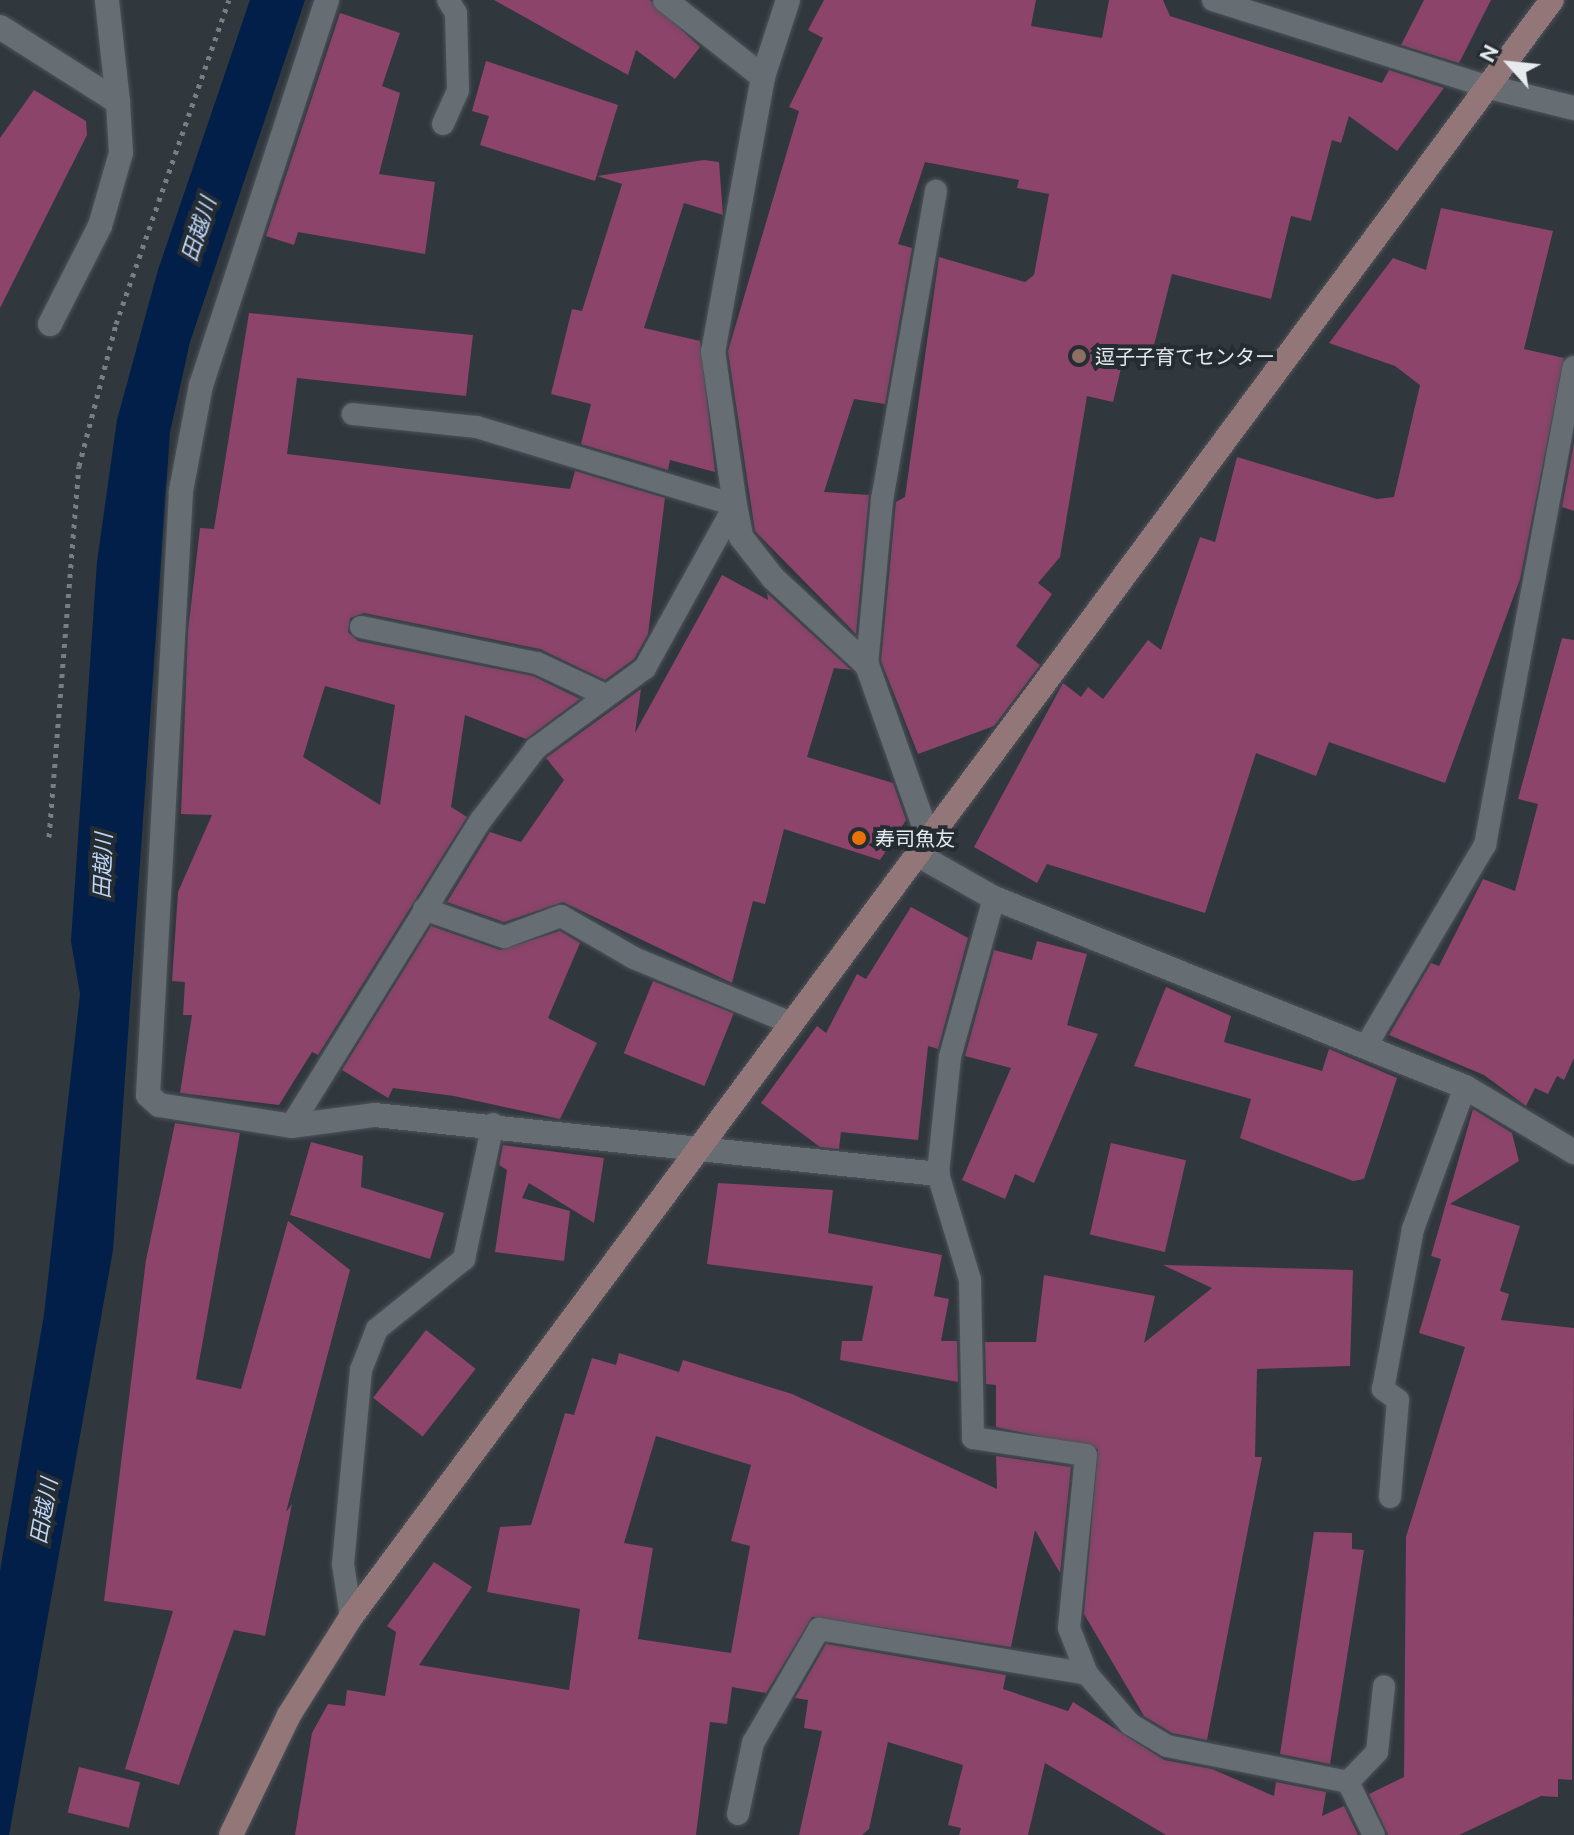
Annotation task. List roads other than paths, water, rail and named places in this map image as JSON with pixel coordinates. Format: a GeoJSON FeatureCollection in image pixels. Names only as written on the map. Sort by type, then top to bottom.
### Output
{"type":"FeatureCollection","features":[{"type":"Feature","properties":{"kind":"street"},"geometry":{"type":"LineString","coordinates":[[50,324],[100,226],[121,153],[107,0]]}},
{"type":"Feature","properties":{"kind":"street"},"geometry":{"type":"LineString","coordinates":[[327,0],[201,385],[181,491],[148,1095],[159,1105],[291,1126],[375,1115],[493,1124],[694,1149],[938,1174]]}},
{"type":"Feature","properties":{"kind":"street"},"geometry":{"type":"LineString","coordinates":[[665,0],[763,77]]}},
{"type":"Feature","properties":{"kind":"street"},"geometry":{"type":"LineString","coordinates":[[788,0],[763,77],[713,351],[735,505],[741,537],[773,578],[867,665],[925,850],[994,898],[1465,1087],[1574,1152]]}},
{"type":"Feature","properties":{"kind":"street"},"geometry":{"type":"LineString","coordinates":[[231,1835],[289,1715],[351,1617],[694,1149],[925,850],[1552,0]]}},
{"type":"Feature","properties":{"kind":"street"},"geometry":{"type":"LineString","coordinates":[[0,27],[118,102]]}},
{"type":"Feature","properties":{"kind":"street"},"geometry":{"type":"LineString","coordinates":[[1489,87],[1574,108]]}},
{"type":"Feature","properties":{"kind":"lane"},"geometry":{"type":"LineString","coordinates":[[443,124],[458,90],[456,13],[448,0]]}},
{"type":"Feature","properties":{"kind":"lane"},"geometry":{"type":"LineString","coordinates":[[1213,0],[1489,87]]}},
{"type":"Feature","properties":{"kind":"lane"},"geometry":{"type":"LineString","coordinates":[[867,665],[882,500],[936,191]]}},
{"type":"Feature","properties":{"kind":"lane"},"geometry":{"type":"LineString","coordinates":[[1366,1046],[1485,845],[1574,367]]}},
{"type":"Feature","properties":{"kind":"lane"},"geometry":{"type":"LineString","coordinates":[[291,1126],[424,909],[536,748],[645,668],[735,505],[476,427],[353,414]]}},
{"type":"Feature","properties":{"kind":"lane"},"geometry":{"type":"LineString","coordinates":[[361,627],[537,663],[607,696]]}},
{"type":"Feature","properties":{"kind":"lane"},"geometry":{"type":"LineString","coordinates":[[994,898],[950,1057],[938,1174],[941,1202],[970,1280],[973,1438],[1086,1455],[1069,1628],[1087,1674],[1130,1724],[1167,1746],[1348,1782]]}},
{"type":"Feature","properties":{"kind":"lane"},"geometry":{"type":"LineString","coordinates":[[424,909],[504,937],[561,916],[634,958],[791,1023]]}},
{"type":"Feature","properties":{"kind":"lane"},"geometry":{"type":"LineString","coordinates":[[1390,1497],[1398,1400],[1383,1389],[1413,1229],[1465,1087]]}},
{"type":"Feature","properties":{"kind":"lane"},"geometry":{"type":"LineString","coordinates":[[351,1617],[343,1564],[361,1370],[377,1329],[464,1259],[493,1124]]}},
{"type":"Feature","properties":{"kind":"lane"},"geometry":{"type":"LineString","coordinates":[[738,1814],[753,1743],[819,1629],[1087,1674]]}},
{"type":"Feature","properties":{"kind":"lane"},"geometry":{"type":"LineString","coordinates":[[1348,1782],[1377,1752],[1384,1686]]}},
{"type":"Feature","properties":{"kind":"lane"},"geometry":{"type":"LineString","coordinates":[[1348,1782],[1374,1835]]}},
{"type":"Feature","properties":{"kind":"water","name":"田越川"},"geometry":{"type":"Polygon","coordinates":[[[250,0],[305,0],[190,342],[170,432],[113,1250],[9,1835],[0,1835],[0,1571],[44,1315],[80,994],[71,941],[97,562],[117,420],[158,270],[250,0]]]}},
{"type":"Feature","properties":{"kind":"place","name":"逗子子育てセンター"},"geometry":{"type":"Point","coordinates":[1079,356]}},
{"type":"Feature","properties":{"kind":"place","name":"寿司魚友"},"geometry":{"type":"Point","coordinates":[859,838]}}]}
